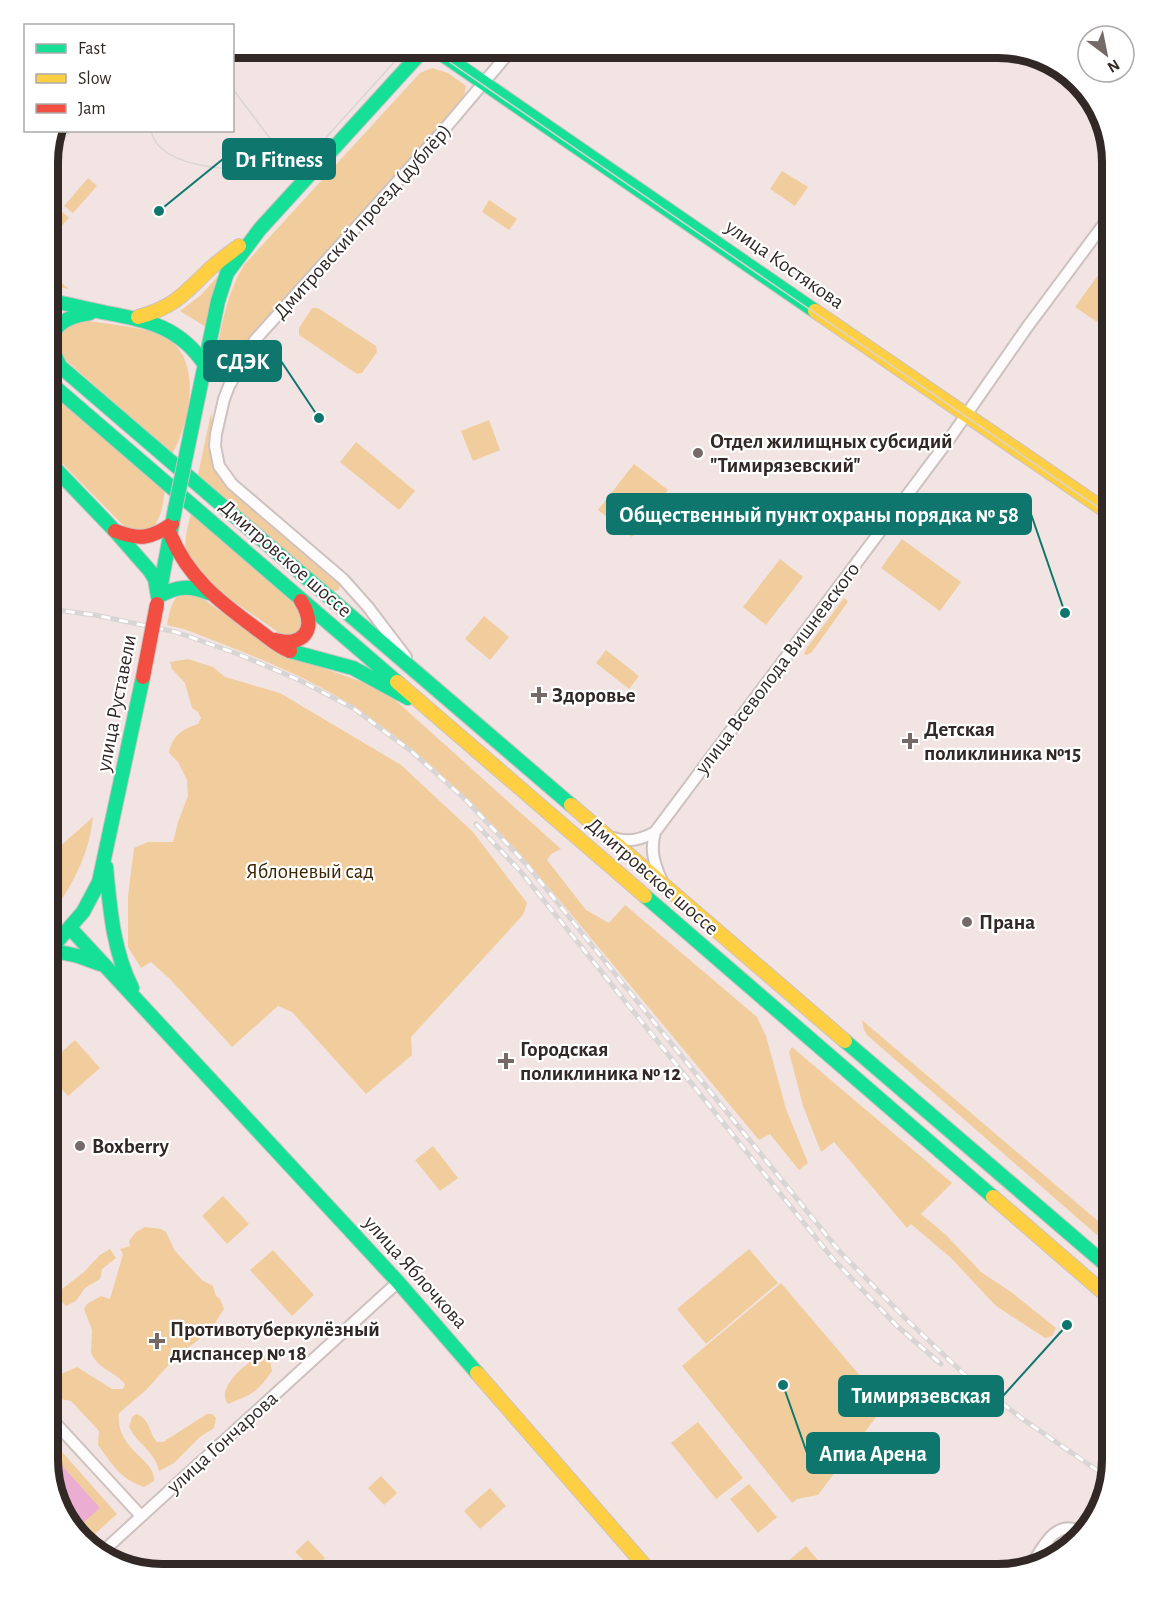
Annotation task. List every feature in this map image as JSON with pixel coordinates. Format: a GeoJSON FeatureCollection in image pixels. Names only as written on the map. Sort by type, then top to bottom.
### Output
{"type":"FeatureCollection","features":[{"type":"Feature","properties":{"kind":"main road"},"geometry":{"type":"LineString","coordinates":[[134,318],[170,307],[213,267],[260,230],[416,58]]}},
{"type":"Feature","properties":{"kind":"main road","name":"улица Костякова"},"geometry":{"type":"LineString","coordinates":[[449,58],[1102,508]]}},
{"type":"Feature","properties":{"kind":"main road","name":"улица Руставели"},"geometry":{"type":"LineString","coordinates":[[58,941],[83,912],[99,882],[143,677],[218,301],[227,273],[242,250],[260,230]]}},
{"type":"Feature","properties":{"kind":"main road"},"geometry":{"type":"LineString","coordinates":[[59,302],[154,323],[176,333],[193,347],[204,365]]}},
{"type":"Feature","properties":{"kind":"main road"},"geometry":{"type":"LineString","coordinates":[[59,325],[75,314],[105,312]]}},
{"type":"Feature","properties":{"kind":"main road"},"geometry":{"type":"LineString","coordinates":[[59,364],[62,369]]}},
{"type":"Feature","properties":{"kind":"main road","name":"Дмитровское шоссе"},"geometry":{"type":"LineString","coordinates":[[59,366],[1102,1261]]}},
{"type":"Feature","properties":{"kind":"main road","name":"Дмитровское шоссе"},"geometry":{"type":"LineString","coordinates":[[59,390],[1102,1291]]}},
{"type":"Feature","properties":{"kind":"main road"},"geometry":{"type":"LineString","coordinates":[[59,472],[115,531],[155,579],[158,600]]}},
{"type":"Feature","properties":{"kind":"main road"},"geometry":{"type":"LineString","coordinates":[[115,531],[133,537],[146,538],[172,524],[184,564],[211,593],[285,650],[357,669],[426,709]]}},
{"type":"Feature","properties":{"kind":"main road"},"geometry":{"type":"LineString","coordinates":[[158,600],[170,589],[183,586],[211,593]]}},
{"type":"Feature","properties":{"kind":"main road"},"geometry":{"type":"LineString","coordinates":[[272,639],[293,642],[302,638],[308,631],[309,616],[302,603],[287,586]]}},
{"type":"Feature","properties":{"kind":"main road"},"geometry":{"type":"LineString","coordinates":[[105,857],[112,937],[118,960],[141,1004]]}},
{"type":"Feature","properties":{"kind":"main road"},"geometry":{"type":"LineString","coordinates":[[70,928],[141,1004]]}},
{"type":"Feature","properties":{"kind":"main road"},"geometry":{"type":"LineString","coordinates":[[58,953],[78,956],[103,965]]}},
{"type":"Feature","properties":{"kind":"main road","name":"улица Яблочкова"},"geometry":{"type":"LineString","coordinates":[[141,1004],[398,1282],[643,1564]]}},
{"type":"Feature","properties":{"kind":"street","name":"Дмитровский проезд (дублёр)"},"geometry":{"type":"LineString","coordinates":[[421,676],[368,606],[343,579],[232,484],[219,466],[215,446],[224,399],[255,340],[437,138],[504,58]]}},
{"type":"Feature","properties":{"kind":"street","name":"улица Всеволода Вишневского"},"geometry":{"type":"LineString","coordinates":[[656,832],[967,414],[1028,326],[1102,226]]}},
{"type":"Feature","properties":{"kind":"street"},"geometry":{"type":"LineString","coordinates":[[611,838],[624,841],[638,840],[656,832]]}},
{"type":"Feature","properties":{"kind":"street"},"geometry":{"type":"LineString","coordinates":[[656,832],[653,840],[656,877]]}},
{"type":"Feature","properties":{"kind":"street"},"geometry":{"type":"LineString","coordinates":[[636,890],[632,883],[635,874],[642,870],[656,877]]}},
{"type":"Feature","properties":{"kind":"street","name":"улица Гончарова"},"geometry":{"type":"LineString","coordinates":[[106,1548],[398,1282]]}},
{"type":"Feature","properties":{"kind":"street"},"geometry":{"type":"LineString","coordinates":[[58,1426],[141,1516]]}},
{"type":"Feature","properties":{"kind":"street"},"geometry":{"type":"LineString","coordinates":[[1037,1557],[1056,1531],[1070,1528],[1075,1530]]}},
{"type":"Feature","properties":{"kind":"green space"},"geometry":{"type":"Polygon","coordinates":[[[432,68],[448,73],[466,86],[463,102],[212,380],[226,306],[244,265],[420,73],[432,68]]]}},
{"type":"Feature","properties":{"kind":"green space"},"geometry":{"type":"Polygon","coordinates":[[[782,171],[808,187],[795,206],[770,189],[782,171]]]}},
{"type":"Feature","properties":{"kind":"green space"},"geometry":{"type":"Polygon","coordinates":[[[88,178],[97,186],[73,213],[64,206],[88,178]]]}},
{"type":"Feature","properties":{"kind":"green space"},"geometry":{"type":"Polygon","coordinates":[[[489,200],[517,219],[509,230],[482,212],[489,200]]]}},
{"type":"Feature","properties":{"kind":"green space"},"geometry":{"type":"Polygon","coordinates":[[[59,211],[69,218],[59,229],[59,211]]]}},
{"type":"Feature","properties":{"kind":"green space"},"geometry":{"type":"Polygon","coordinates":[[[1102,270],[1102,325],[1075,307],[1102,270]]]}},
{"type":"Feature","properties":{"kind":"green space"},"geometry":{"type":"Polygon","coordinates":[[[219,275],[206,327],[180,311],[201,295],[219,275]]]}},
{"type":"Feature","properties":{"kind":"green space"},"geometry":{"type":"Polygon","coordinates":[[[59,281],[69,289],[59,287],[59,281]]]}},
{"type":"Feature","properties":{"kind":"green space"},"geometry":{"type":"Polygon","coordinates":[[[312,308],[318,308],[376,346],[377,352],[362,373],[357,374],[299,335],[299,328],[312,308]]]}},
{"type":"Feature","properties":{"kind":"green space"},"geometry":{"type":"Polygon","coordinates":[[[83,320],[156,333],[172,341],[182,354],[188,369],[190,387],[185,423],[172,454],[59,354],[59,335],[64,326],[83,320]]]}},
{"type":"Feature","properties":{"kind":"green space"},"geometry":{"type":"Polygon","coordinates":[[[59,400],[165,490],[162,508],[152,528],[147,532],[126,528],[59,460],[59,400]]]}},
{"type":"Feature","properties":{"kind":"green space"},"geometry":{"type":"Polygon","coordinates":[[[211,413],[211,456],[213,464],[225,482],[340,584],[339,590],[332,591],[198,475],[211,413]]]}},
{"type":"Feature","properties":{"kind":"green space"},"geometry":{"type":"Polygon","coordinates":[[[489,420],[500,450],[473,461],[461,431],[489,420]]]}},
{"type":"Feature","properties":{"kind":"green space"},"geometry":{"type":"Polygon","coordinates":[[[356,442],[415,491],[399,510],[340,462],[356,442]]]}},
{"type":"Feature","properties":{"kind":"green space"},"geometry":{"type":"Polygon","coordinates":[[[634,464],[668,490],[632,537],[598,510],[634,464]]]}},
{"type":"Feature","properties":{"kind":"green space"},"geometry":{"type":"Polygon","coordinates":[[[191,513],[301,609],[305,615],[298,635],[283,636],[216,587],[193,565],[187,555],[186,545],[191,513]]]}},
{"type":"Feature","properties":{"kind":"green space"},"geometry":{"type":"Polygon","coordinates":[[[902,539],[961,582],[940,611],[881,568],[902,539]]]}},
{"type":"Feature","properties":{"kind":"green space"},"geometry":{"type":"Polygon","coordinates":[[[780,559],[803,577],[766,625],[743,607],[780,559]]]}},
{"type":"Feature","properties":{"kind":"green space"},"geometry":{"type":"Polygon","coordinates":[[[184,592],[195,593],[277,652],[374,686],[394,699],[561,849],[551,854],[547,860],[586,910],[609,923],[625,905],[757,1017],[766,1036],[786,1109],[808,1163],[799,1170],[770,1134],[759,1140],[545,883],[457,789],[391,733],[356,708],[315,684],[250,655],[184,629],[167,625],[174,601],[184,592]]]}},
{"type":"Feature","properties":{"kind":"green space"},"geometry":{"type":"Polygon","coordinates":[[[844,598],[848,601],[847,603],[812,652],[804,654],[806,649],[844,598]]]}},
{"type":"Feature","properties":{"kind":"green space"},"geometry":{"type":"Polygon","coordinates":[[[484,616],[509,637],[490,660],[465,639],[484,616]]]}},
{"type":"Feature","properties":{"kind":"green space"},"geometry":{"type":"Polygon","coordinates":[[[606,650],[639,676],[629,689],[596,663],[606,650]]]}},
{"type":"Feature","properties":{"kind":"green space","name":"Яблоневый сад"},"geometry":{"type":"Polygon","coordinates":[[[188,659],[213,667],[225,677],[280,693],[401,765],[473,832],[527,903],[523,915],[411,1037],[412,1055],[366,1094],[292,1012],[278,1006],[232,1047],[170,979],[151,962],[141,968],[128,947],[128,896],[134,848],[148,842],[173,842],[188,796],[187,780],[178,762],[169,753],[179,734],[198,724],[201,718],[192,708],[185,683],[172,669],[170,662],[188,659]]]}},
{"type":"Feature","properties":{"kind":"green space"},"geometry":{"type":"Polygon","coordinates":[[[93,817],[88,845],[78,871],[58,903],[58,848],[93,817]]]}},
{"type":"Feature","properties":{"kind":"green space"},"geometry":{"type":"Polygon","coordinates":[[[862,1020],[1102,1224],[1102,1239],[867,1035],[862,1020]]]}},
{"type":"Feature","properties":{"kind":"green space"},"geometry":{"type":"Polygon","coordinates":[[[75,1040],[100,1068],[68,1096],[58,1086],[58,1055],[75,1040]]]}},
{"type":"Feature","properties":{"kind":"green space"},"geometry":{"type":"Polygon","coordinates":[[[792,1047],[952,1183],[921,1214],[946,1235],[981,1272],[1011,1292],[1056,1328],[1052,1336],[1045,1338],[996,1306],[951,1258],[911,1224],[907,1228],[834,1142],[821,1152],[803,1106],[789,1052],[792,1047]]]}},
{"type":"Feature","properties":{"kind":"green space"},"geometry":{"type":"Polygon","coordinates":[[[433,1146],[458,1178],[440,1191],[415,1160],[433,1146]]]}},
{"type":"Feature","properties":{"kind":"green space"},"geometry":{"type":"Polygon","coordinates":[[[223,1196],[249,1224],[227,1244],[202,1216],[223,1196]]]}},
{"type":"Feature","properties":{"kind":"green space"},"geometry":{"type":"Polygon","coordinates":[[[145,1227],[166,1232],[175,1251],[202,1280],[213,1286],[224,1309],[210,1331],[176,1357],[146,1390],[119,1413],[119,1426],[123,1436],[153,1473],[154,1481],[144,1487],[122,1475],[98,1445],[99,1431],[71,1401],[58,1398],[58,1378],[61,1374],[77,1367],[112,1389],[123,1389],[125,1384],[102,1367],[91,1353],[92,1330],[84,1309],[87,1304],[101,1296],[110,1299],[123,1254],[120,1249],[130,1246],[129,1241],[136,1232],[145,1227]]]}},
{"type":"Feature","properties":{"kind":"green space"},"geometry":{"type":"Polygon","coordinates":[[[110,1249],[116,1258],[102,1269],[100,1279],[85,1288],[76,1301],[66,1306],[58,1298],[58,1292],[84,1272],[100,1255],[110,1249]]]}},
{"type":"Feature","properties":{"kind":"green space"},"geometry":{"type":"Polygon","coordinates":[[[749,1249],[778,1283],[706,1344],[677,1309],[749,1249]]]}},
{"type":"Feature","properties":{"kind":"green space"},"geometry":{"type":"Polygon","coordinates":[[[273,1250],[314,1295],[292,1316],[250,1270],[273,1250]]]}},
{"type":"Feature","properties":{"kind":"green space"},"geometry":{"type":"Polygon","coordinates":[[[781,1283],[885,1405],[818,1495],[797,1499],[792,1503],[682,1366],[781,1283]]]}},
{"type":"Feature","properties":{"kind":"green space"},"geometry":{"type":"Polygon","coordinates":[[[264,1354],[269,1355],[272,1371],[267,1378],[253,1392],[228,1404],[225,1397],[230,1382],[250,1362],[264,1354]]]}},
{"type":"Feature","properties":{"kind":"green space"},"geometry":{"type":"Polygon","coordinates":[[[136,1414],[147,1422],[157,1442],[163,1442],[207,1414],[212,1414],[216,1418],[214,1428],[200,1437],[174,1463],[159,1471],[154,1458],[129,1427],[132,1417],[136,1414]]]}},
{"type":"Feature","properties":{"kind":"green space"},"geometry":{"type":"Polygon","coordinates":[[[698,1422],[743,1478],[716,1499],[671,1443],[698,1422]]]}},
{"type":"Feature","properties":{"kind":"green space"},"geometry":{"type":"Polygon","coordinates":[[[58,1447],[117,1514],[92,1537],[80,1524],[66,1500],[62,1487],[58,1447]]]}},
{"type":"Feature","properties":{"kind":"green space"},"geometry":{"type":"Polygon","coordinates":[[[381,1476],[397,1493],[384,1505],[368,1488],[381,1476]]]}},
{"type":"Feature","properties":{"kind":"green space"},"geometry":{"type":"Polygon","coordinates":[[[749,1484],[777,1517],[758,1533],[730,1499],[749,1484]]]}},
{"type":"Feature","properties":{"kind":"green space"},"geometry":{"type":"Polygon","coordinates":[[[490,1488],[506,1506],[480,1529],[464,1511],[490,1488]]]}},
{"type":"Feature","properties":{"kind":"green space"},"geometry":{"type":"Polygon","coordinates":[[[308,1540],[325,1558],[318,1564],[307,1564],[295,1552],[308,1540]]]}},
{"type":"Feature","properties":{"kind":"green space"},"geometry":{"type":"Polygon","coordinates":[[[806,1546],[821,1564],[784,1564],[806,1546]]]}},
{"type":"Feature","properties":{"kind":"shaded area"},"geometry":{"type":"Polygon","coordinates":[[[58,1461],[100,1508],[80,1524],[66,1500],[58,1461]]]}},
{"type":"Feature","properties":{"kind":"tram line"},"geometry":{"type":"LineString","coordinates":[[152,132],[158,144],[171,155],[210,167],[253,169],[292,165],[302,160],[318,146],[398,58]]}},
{"type":"Feature","properties":{"kind":"tram line"},"geometry":{"type":"LineString","coordinates":[[444,58],[1102,510]]}},
{"type":"Feature","properties":{"kind":"tram line"},"geometry":{"type":"LineString","coordinates":[[234,91],[272,141],[294,150],[316,143]]}},
{"type":"Feature","properties":{"kind":"railway"},"geometry":{"type":"LineString","coordinates":[[62,138],[67,132]]}},
{"type":"Feature","properties":{"kind":"railway"},"geometry":{"type":"LineString","coordinates":[[59,610],[95,615],[176,632],[238,654],[299,680],[353,708],[411,751],[466,800],[527,865],[840,1252],[965,1375],[1024,1420],[1101,1473]]}},
{"type":"Feature","properties":{"kind":"railway"},"geometry":{"type":"LineString","coordinates":[[476,824],[521,872],[833,1259],[897,1326],[941,1364]]}},
{"type":"Feature","properties":{"kind":"traffic: fast"},"geometry":{"type":"LineString","coordinates":[[188,446],[218,301],[227,273],[260,229],[416,58]]}},
{"type":"Feature","properties":{"kind":"traffic: fast"},"geometry":{"type":"LineString","coordinates":[[448,58],[815,311]]}},
{"type":"Feature","properties":{"kind":"traffic: fast"},"geometry":{"type":"LineString","coordinates":[[59,302],[137,319],[162,328],[185,342],[205,365]]}},
{"type":"Feature","properties":{"kind":"traffic: fast"},"geometry":{"type":"LineString","coordinates":[[59,326],[68,319],[90,313]]}},
{"type":"Feature","properties":{"kind":"traffic: fast"},"geometry":{"type":"LineString","coordinates":[[59,365],[571,805]]}},
{"type":"Feature","properties":{"kind":"traffic: fast"},"geometry":{"type":"LineString","coordinates":[[59,390],[397,682]]}},
{"type":"Feature","properties":{"kind":"traffic: fast"},"geometry":{"type":"LineString","coordinates":[[174,514],[188,446]]}},
{"type":"Feature","properties":{"kind":"traffic: fast"},"geometry":{"type":"LineString","coordinates":[[59,472],[150,571],[155,579],[158,597]]}},
{"type":"Feature","properties":{"kind":"traffic: fast"},"geometry":{"type":"LineString","coordinates":[[160,590],[174,514]]}},
{"type":"Feature","properties":{"kind":"traffic: fast"},"geometry":{"type":"LineString","coordinates":[[158,597],[183,588],[209,593]]}},
{"type":"Feature","properties":{"kind":"traffic: fast"},"geometry":{"type":"LineString","coordinates":[[290,651],[353,668],[408,698]]}},
{"type":"Feature","properties":{"kind":"traffic: fast"},"geometry":{"type":"LineString","coordinates":[[58,940],[83,912],[99,882],[143,677]]}},
{"type":"Feature","properties":{"kind":"traffic: fast"},"geometry":{"type":"LineString","coordinates":[[106,867],[116,944],[132,988]]}},
{"type":"Feature","properties":{"kind":"traffic: fast"},"geometry":{"type":"LineString","coordinates":[[645,896],[993,1197]]}},
{"type":"Feature","properties":{"kind":"traffic: fast"},"geometry":{"type":"LineString","coordinates":[[70,928],[398,1282],[477,1373]]}},
{"type":"Feature","properties":{"kind":"traffic: fast"},"geometry":{"type":"LineString","coordinates":[[58,952],[100,964]]}},
{"type":"Feature","properties":{"kind":"traffic: fast"},"geometry":{"type":"LineString","coordinates":[[845,1041],[1102,1261]]}},
{"type":"Feature","properties":{"kind":"traffic: slow"},"geometry":{"type":"LineString","coordinates":[[138,317],[171,303],[239,246]]}},
{"type":"Feature","properties":{"kind":"traffic: slow"},"geometry":{"type":"LineString","coordinates":[[815,311],[1102,508]]}},
{"type":"Feature","properties":{"kind":"traffic: slow"},"geometry":{"type":"LineString","coordinates":[[397,682],[645,896]]}},
{"type":"Feature","properties":{"kind":"traffic: slow"},"geometry":{"type":"LineString","coordinates":[[571,805],[845,1041]]}},
{"type":"Feature","properties":{"kind":"traffic: slow"},"geometry":{"type":"LineString","coordinates":[[993,1197],[1102,1291]]}},
{"type":"Feature","properties":{"kind":"traffic: slow"},"geometry":{"type":"LineString","coordinates":[[477,1373],[643,1564]]}},
{"type":"Feature","properties":{"kind":"traffic: jam"},"geometry":{"type":"LineString","coordinates":[[115,531],[138,537],[157,533],[172,524]]}},
{"type":"Feature","properties":{"kind":"traffic: jam"},"geometry":{"type":"LineString","coordinates":[[170,534],[186,564],[218,599],[277,644],[290,651]]}},
{"type":"Feature","properties":{"kind":"traffic: jam"},"geometry":{"type":"LineString","coordinates":[[275,640],[292,642],[305,634],[308,618],[301,601]]}},
{"type":"Feature","properties":{"kind":"traffic: jam"},"geometry":{"type":"LineString","coordinates":[[143,677],[157,604]]}},
{"type":"Feature","properties":{"kind":"place","name":"D1 Fitness"},"geometry":{"type":"Point","coordinates":[159,211]}},
{"type":"Feature","properties":{"kind":"place","name":"СДЭК"},"geometry":{"type":"Point","coordinates":[319,418]}},
{"type":"Feature","properties":{"kind":"place","name":"Отдел жилищных субсидий \"Тимирязевский\""},"geometry":{"type":"Point","coordinates":[698,453]}},
{"type":"Feature","properties":{"kind":"place","name":"Общественный пункт охраны порядка № 58"},"geometry":{"type":"Point","coordinates":[1065,613]}},
{"type":"Feature","properties":{"kind":"place","name":"Здоровье"},"geometry":{"type":"Point","coordinates":[539,695]}},
{"type":"Feature","properties":{"kind":"place","name":"Детская поликлиника №15"},"geometry":{"type":"Point","coordinates":[910,741]}},
{"type":"Feature","properties":{"kind":"place","name":"Прана"},"geometry":{"type":"Point","coordinates":[967,922]}},
{"type":"Feature","properties":{"kind":"place","name":"Городская поликлиника № 12"},"geometry":{"type":"Point","coordinates":[506,1061]}},
{"type":"Feature","properties":{"kind":"place","name":"Boxberry"},"geometry":{"type":"Point","coordinates":[80,1146]}},
{"type":"Feature","properties":{"kind":"place","name":"Тимирязевская"},"geometry":{"type":"Point","coordinates":[1067,1325]}},
{"type":"Feature","properties":{"kind":"place","name":"Противотуберкулёзный диспансер № 18"},"geometry":{"type":"Point","coordinates":[157,1341]}},
{"type":"Feature","properties":{"kind":"place","name":"Апиа Арена"},"geometry":{"type":"Point","coordinates":[783,1385]}}]}
